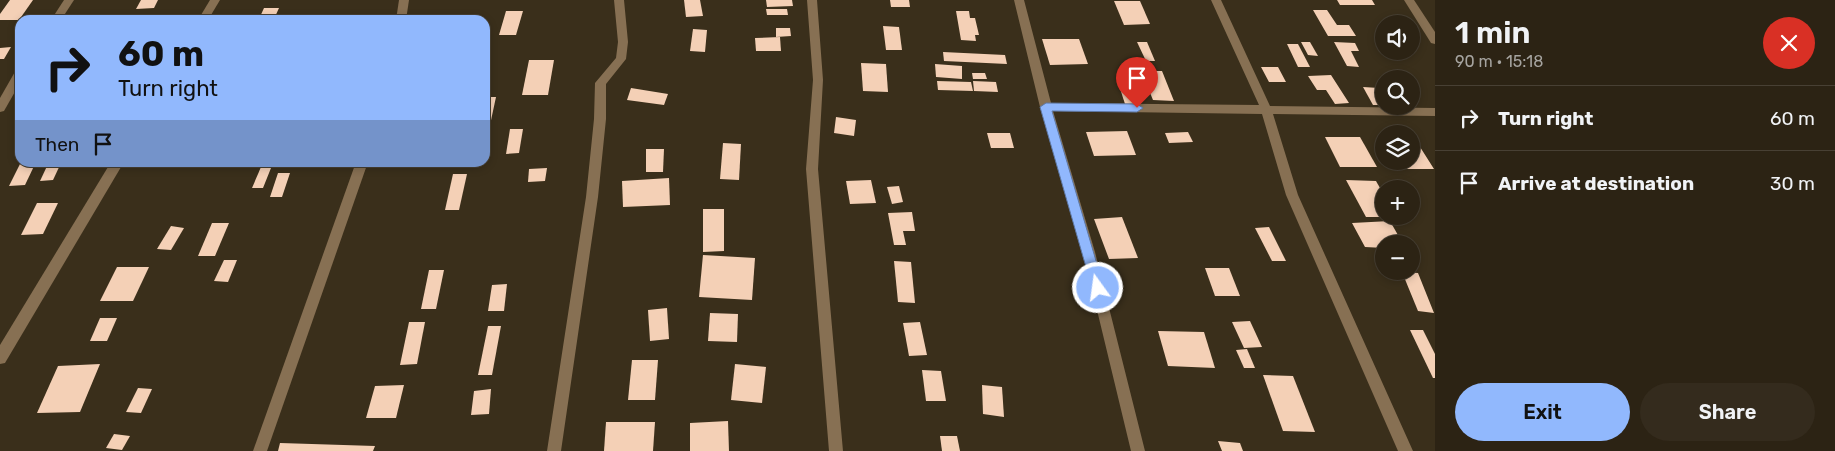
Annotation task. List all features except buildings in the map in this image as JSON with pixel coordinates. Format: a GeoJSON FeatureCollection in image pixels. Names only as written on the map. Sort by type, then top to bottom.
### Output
{"type":"FeatureCollection","features":[{"type":"Feature","properties":{"kind":"street"},"geometry":{"type":"LineString","coordinates":[[59,15],[69,0]]}},
{"type":"Feature","properties":{"kind":"street"},"geometry":{"type":"LineString","coordinates":[[206,15],[215,0]]}},
{"type":"Feature","properties":{"kind":"street"},"geometry":{"type":"LineString","coordinates":[[402,15],[404,0]]}},
{"type":"Feature","properties":{"kind":"street"},"geometry":{"type":"LineString","coordinates":[[554,451],[592,197],[601,83],[621,59],[623,42],[619,0]]}},
{"type":"Feature","properties":{"kind":"street"},"geometry":{"type":"LineString","coordinates":[[812,0],[818,80],[812,169],[836,451]]}},
{"type":"Feature","properties":{"kind":"street"},"geometry":{"type":"LineString","coordinates":[[1019,0],[1046,107],[1089,252],[1138,451]]}},
{"type":"Feature","properties":{"kind":"street"},"geometry":{"type":"LineString","coordinates":[[1216,0],[1266,109],[1292,196],[1406,451]]}},
{"type":"Feature","properties":{"kind":"street"},"geometry":{"type":"LineString","coordinates":[[1409,0],[1435,40]]}},
{"type":"Feature","properties":{"kind":"street"},"geometry":{"type":"LineString","coordinates":[[0,108],[15,82]]}},
{"type":"Feature","properties":{"kind":"street"},"geometry":{"type":"LineString","coordinates":[[1046,107],[1435,112]]}},
{"type":"Feature","properties":{"kind":"street"},"geometry":{"type":"LineString","coordinates":[[0,358],[115,167]]}},
{"type":"Feature","properties":{"kind":"street"},"geometry":{"type":"LineString","coordinates":[[260,451],[360,167]]}},
{"type":"Feature","properties":{"kind":"route"},"geometry":{"type":"LineString","coordinates":[[1098,288],[1046,107],[1137,108]]}}]}
